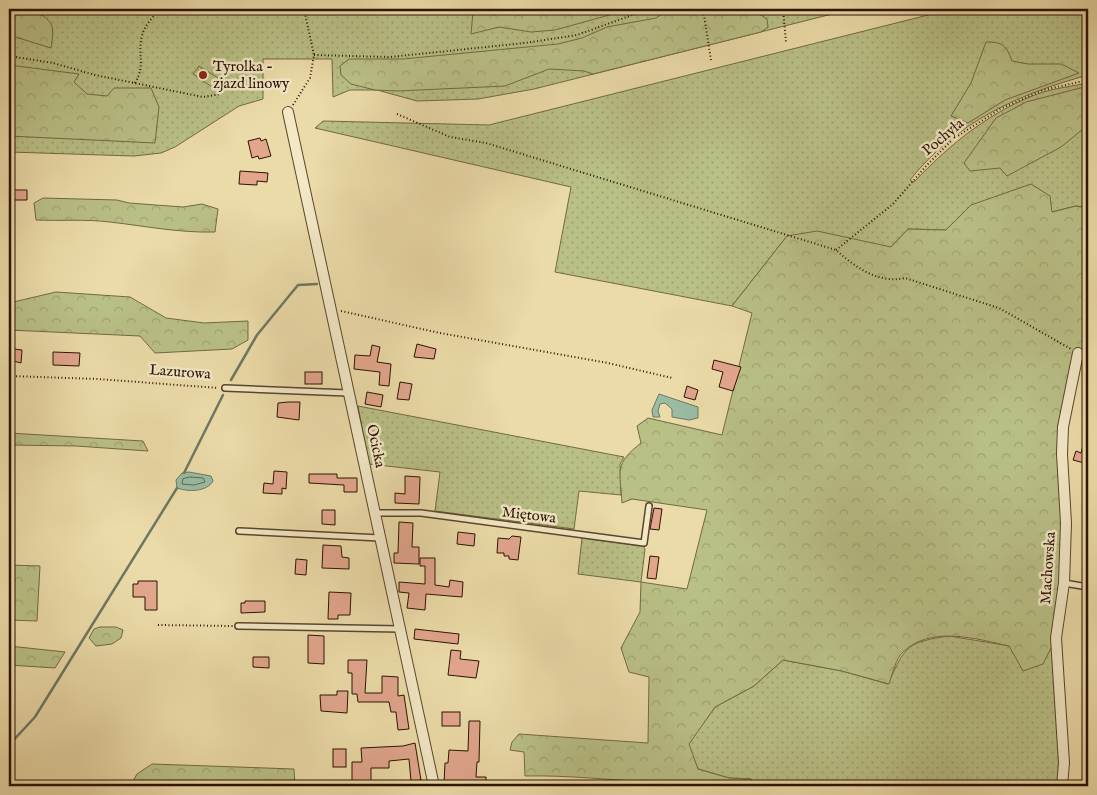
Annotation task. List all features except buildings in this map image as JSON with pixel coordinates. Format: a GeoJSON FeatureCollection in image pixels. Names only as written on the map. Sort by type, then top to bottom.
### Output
{"type":"FeatureCollection","features":[{"type":"Feature","properties":{"kind":"street","name":"Ocicka"},"geometry":{"type":"LineString","coordinates":[[288,112],[434,786]]}},
{"type":"Feature","properties":{"kind":"street","name":"Machowska"},"geometry":{"type":"LineString","coordinates":[[1062,786],[1064,763],[1056,638],[1064,583],[1066,523],[1062,481],[1064,427],[1078,352]]}},
{"type":"Feature","properties":{"kind":"lane","name":"Lazurowa"},"geometry":{"type":"LineString","coordinates":[[225,388],[349,393]]}},
{"type":"Feature","properties":{"kind":"lane","name":"Miętowa"},"geometry":{"type":"LineString","coordinates":[[375,513],[421,514],[644,543],[649,506]]}},
{"type":"Feature","properties":{"kind":"lane"},"geometry":{"type":"LineString","coordinates":[[240,531],[380,538]]}},
{"type":"Feature","properties":{"kind":"lane"},"geometry":{"type":"LineString","coordinates":[[1064,583],[1088,588]]}},
{"type":"Feature","properties":{"kind":"lane"},"geometry":{"type":"LineString","coordinates":[[238,626],[400,628]]}},
{"type":"Feature","properties":{"kind":"path"},"geometry":{"type":"LineString","coordinates":[[135,83],[142,72],[140,49],[142,34],[160,9]]}},
{"type":"Feature","properties":{"kind":"path"},"geometry":{"type":"LineString","coordinates":[[288,112],[310,78],[314,55],[304,9]]}},
{"type":"Feature","properties":{"kind":"path"},"geometry":{"type":"LineString","coordinates":[[314,55],[390,57],[525,43],[577,35],[649,9]]}},
{"type":"Feature","properties":{"kind":"path"},"geometry":{"type":"LineString","coordinates":[[699,9],[704,15],[711,60]]}},
{"type":"Feature","properties":{"kind":"path"},"geometry":{"type":"LineString","coordinates":[[783,9],[786,42]]}},
{"type":"Feature","properties":{"kind":"path"},"geometry":{"type":"LineString","coordinates":[[9,56],[53,62],[95,75],[203,97],[221,94]]}},
{"type":"Feature","properties":{"kind":"path","name":"Pochyła"},"geometry":{"type":"LineString","coordinates":[[836,250],[893,204],[927,165],[954,139],[1000,109],[1043,90],[1088,80]]}},
{"type":"Feature","properties":{"kind":"path"},"geometry":{"type":"LineString","coordinates":[[397,114],[450,137],[486,142],[836,250],[857,268],[883,278],[892,281],[904,278],[1000,308],[1078,352]]}},
{"type":"Feature","properties":{"kind":"path"},"geometry":{"type":"LineString","coordinates":[[332,314],[342,311],[440,333],[608,363],[672,378]]}},
{"type":"Feature","properties":{"kind":"path","name":"Lazurowa"},"geometry":{"type":"LineString","coordinates":[[9,376],[98,379],[225,388]]}},
{"type":"Feature","properties":{"kind":"path"},"geometry":{"type":"LineString","coordinates":[[158,625],[238,626]]}},
{"type":"Feature","properties":{"kind":"green space"},"geometry":{"type":"Polygon","coordinates":[[[9,9],[852,9],[534,89],[478,99],[417,101],[377,90],[350,90],[333,97],[332,59],[263,59],[263,99],[239,106],[175,147],[161,153],[134,156],[9,152],[9,9]]]}},
{"type":"Feature","properties":{"kind":"green space"},"geometry":{"type":"Polygon","coordinates":[[[9,9],[35,9],[35,11],[46,18],[53,30],[51,48],[9,35],[9,9]]]}},
{"type":"Feature","properties":{"kind":"green space"},"geometry":{"type":"Polygon","coordinates":[[[477,9],[631,9],[555,30],[531,32],[499,27],[471,34],[473,12],[477,9]]]}},
{"type":"Feature","properties":{"kind":"green space"},"geometry":{"type":"Polygon","coordinates":[[[670,9],[690,9],[697,13],[700,9],[752,9],[767,19],[768,27],[761,32],[593,74],[584,71],[549,69],[505,86],[398,91],[375,90],[351,84],[341,75],[340,66],[349,59],[403,59],[558,44],[582,38],[607,27],[656,18],[670,9]]]}},
{"type":"Feature","properties":{"kind":"green space"},"geometry":{"type":"Polygon","coordinates":[[[952,9],[1088,9],[1088,75],[1038,91],[990,113],[968,126],[948,142],[910,180],[914,182],[957,141],[1007,108],[1043,92],[1088,83],[1088,208],[1076,206],[1052,212],[971,205],[946,230],[908,229],[891,247],[787,236],[732,306],[555,272],[571,187],[315,128],[323,121],[489,125],[952,9]]]}},
{"type":"Feature","properties":{"kind":"green space"},"geometry":{"type":"Polygon","coordinates":[[[986,42],[1000,44],[1006,48],[1012,61],[1028,64],[1061,64],[1079,73],[1005,100],[968,123],[951,116],[971,83],[986,42]]]}},
{"type":"Feature","properties":{"kind":"green space"},"geometry":{"type":"Polygon","coordinates":[[[9,65],[79,74],[74,82],[87,94],[107,96],[114,88],[151,88],[159,107],[155,143],[9,136],[9,65]]]}},
{"type":"Feature","properties":{"kind":"green space"},"geometry":{"type":"Polygon","coordinates":[[[199,66],[218,78],[212,87],[193,74],[199,66]]]}},
{"type":"Feature","properties":{"kind":"green space"},"geometry":{"type":"Polygon","coordinates":[[[1088,86],[1088,129],[1083,129],[1061,147],[1007,176],[1000,168],[970,171],[964,163],[996,118],[1026,102],[1088,86]]]}},
{"type":"Feature","properties":{"kind":"green space"},"geometry":{"type":"Polygon","coordinates":[[[1031,184],[1050,196],[1052,212],[1076,206],[1088,208],[1088,374],[1085,373],[1078,354],[1066,416],[1066,523],[1056,638],[1043,664],[1023,671],[1009,646],[954,636],[940,636],[927,639],[914,644],[903,652],[894,667],[889,684],[842,671],[783,660],[754,686],[715,707],[689,744],[698,769],[729,778],[751,779],[751,786],[653,786],[652,782],[525,776],[524,752],[510,750],[512,742],[519,734],[648,743],[649,677],[629,672],[621,648],[640,612],[641,582],[687,589],[707,510],[632,499],[622,503],[621,468],[626,457],[641,443],[637,426],[648,418],[722,435],[752,313],[732,306],[787,236],[817,231],[891,247],[908,229],[946,230],[971,205],[1031,184]]]}},
{"type":"Feature","properties":{"kind":"green space"},"geometry":{"type":"Polygon","coordinates":[[[43,198],[117,200],[129,203],[183,207],[202,204],[218,209],[215,232],[188,231],[101,221],[36,220],[34,203],[43,198]]]}},
{"type":"Feature","properties":{"kind":"green space"},"geometry":{"type":"Polygon","coordinates":[[[56,292],[130,297],[166,318],[204,323],[248,321],[248,340],[232,349],[155,353],[140,336],[9,330],[9,303],[56,292]]]}},
{"type":"Feature","properties":{"kind":"green space"},"geometry":{"type":"Polygon","coordinates":[[[358,406],[624,457],[620,464],[621,495],[579,491],[574,529],[435,511],[440,472],[369,464],[358,406]]]}},
{"type":"Feature","properties":{"kind":"green space"},"geometry":{"type":"Polygon","coordinates":[[[9,433],[143,441],[148,451],[76,446],[9,445],[9,433]]]}},
{"type":"Feature","properties":{"kind":"green space"},"geometry":{"type":"Polygon","coordinates":[[[582,538],[643,546],[645,549],[641,582],[578,574],[582,538]]]}},
{"type":"Feature","properties":{"kind":"green space"},"geometry":{"type":"Polygon","coordinates":[[[9,565],[40,566],[37,621],[9,620],[9,565]]]}},
{"type":"Feature","properties":{"kind":"green space"},"geometry":{"type":"Polygon","coordinates":[[[116,627],[123,630],[121,638],[112,644],[96,646],[89,638],[94,629],[116,627]]]}},
{"type":"Feature","properties":{"kind":"green space"},"geometry":{"type":"Polygon","coordinates":[[[949,636],[1010,646],[1056,638],[1062,786],[751,786],[751,779],[729,778],[698,769],[688,744],[715,707],[754,686],[783,660],[842,671],[888,684],[899,661],[909,648],[924,641],[949,636]]]}},
{"type":"Feature","properties":{"kind":"green space"},"geometry":{"type":"Polygon","coordinates":[[[9,646],[65,652],[55,668],[9,665],[9,646]]]}},
{"type":"Feature","properties":{"kind":"green space"},"geometry":{"type":"Polygon","coordinates":[[[152,764],[294,769],[295,786],[181,786],[180,783],[131,785],[137,774],[152,764]]]}},
{"type":"Feature","properties":{"kind":"water"},"geometry":{"type":"Polygon","coordinates":[[[659,394],[698,407],[698,418],[689,420],[672,417],[672,409],[665,403],[660,404],[658,411],[660,417],[653,417],[652,410],[659,394]]]}},
{"type":"Feature","properties":{"kind":"water"},"geometry":{"type":"Polygon","coordinates":[[[189,472],[211,476],[213,481],[210,485],[197,490],[177,488],[176,480],[182,473],[189,472]]]}},
{"type":"Feature","properties":{"kind":"waterway"},"geometry":{"type":"LineString","coordinates":[[231,380],[257,335],[298,285],[317,284]]}},
{"type":"Feature","properties":{"kind":"waterway"},"geometry":{"type":"LineString","coordinates":[[184,473],[223,395]]}},
{"type":"Feature","properties":{"kind":"waterway"},"geometry":{"type":"LineString","coordinates":[[9,745],[35,717],[177,488]]}},
{"type":"Feature","properties":{"kind":"place","name":"Tyrolka - zjazd linowy"},"geometry":{"type":"Point","coordinates":[203,75]}}]}
